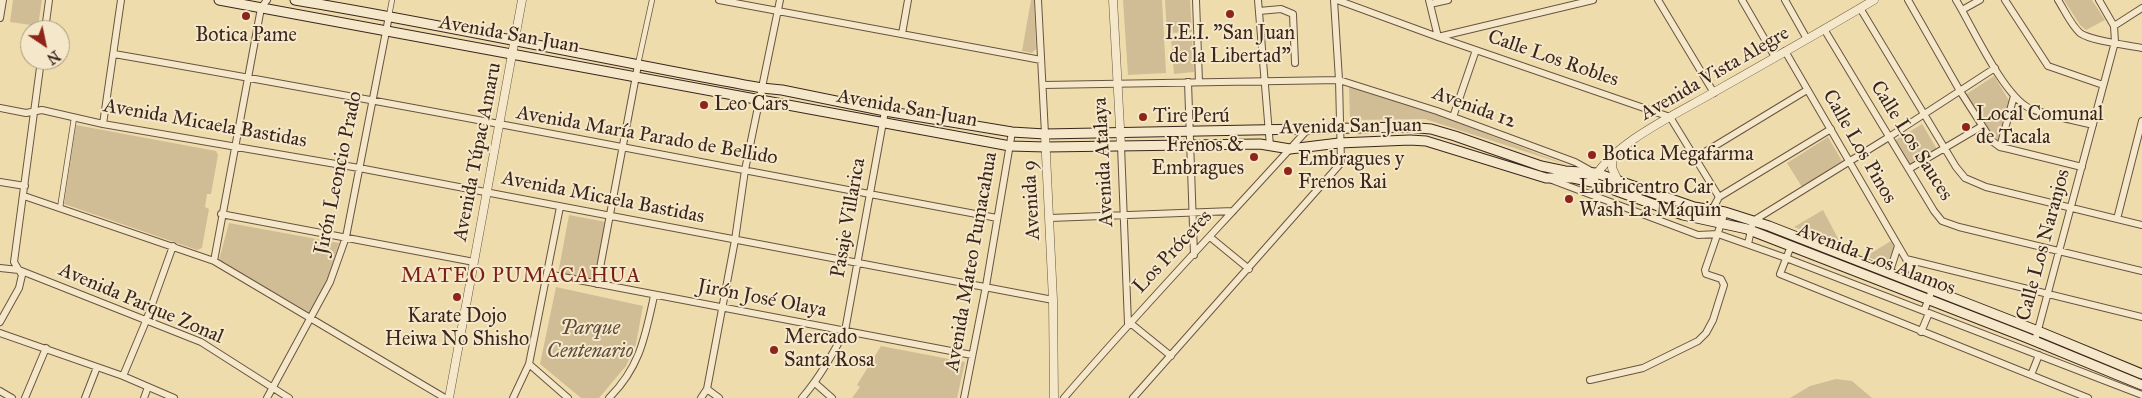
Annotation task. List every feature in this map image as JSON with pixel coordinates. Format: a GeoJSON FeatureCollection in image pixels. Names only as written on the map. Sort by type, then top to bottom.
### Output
{"type":"FeatureCollection","features":[{"type":"Feature","properties":{"kind":"main road","name":"Avenida San Juan"},"geometry":{"type":"LineString","coordinates":[[220,0],[1010,146],[1190,145],[1270,146],[1290,149],[1341,143],[1410,140],[1426,141],[1546,178],[1573,178],[1592,182]]}},
{"type":"Feature","properties":{"kind":"main road","name":"Avenida San Juan"},"geometry":{"type":"LineString","coordinates":[[294,0],[389,16],[638,66],[1012,132],[1045,134],[1407,127],[1431,129],[1541,166],[1565,171],[1596,173]]}},
{"type":"Feature","properties":{"kind":"main road","name":"Avenida Los Alamos"},"geometry":{"type":"LineString","coordinates":[[1596,173],[1694,207],[1725,212],[1791,246],[2035,341],[2142,385]]}},
{"type":"Feature","properties":{"kind":"main road","name":"Avenida Los Alamos"},"geometry":{"type":"LineString","coordinates":[[1592,182],[1683,215],[1722,223],[1752,226],[1932,290],[2142,374]]}},
{"type":"Feature","properties":{"kind":"street"},"geometry":{"type":"LineString","coordinates":[[0,18],[3,0]]}},
{"type":"Feature","properties":{"kind":"street"},"geometry":{"type":"LineString","coordinates":[[46,20],[49,0]]}},
{"type":"Feature","properties":{"kind":"street"},"geometry":{"type":"LineString","coordinates":[[103,124],[121,0]]}},
{"type":"Feature","properties":{"kind":"street"},"geometry":{"type":"LineString","coordinates":[[214,261],[234,145],[261,8],[267,0]]}},
{"type":"Feature","properties":{"kind":"street","name":"Jirón Leoncio Prado"},"geometry":{"type":"LineString","coordinates":[[267,398],[330,282],[346,237],[392,0]]}},
{"type":"Feature","properties":{"kind":"street","name":"Avenida Túpac Amaru"},"geometry":{"type":"LineString","coordinates":[[445,398],[474,262],[516,42],[522,0]]}},
{"type":"Feature","properties":{"kind":"street"},"geometry":{"type":"LineString","coordinates":[[597,284],[652,0]]}},
{"type":"Feature","properties":{"kind":"street"},"geometry":{"type":"LineString","coordinates":[[719,0],[1042,60]]}},
{"type":"Feature","properties":{"kind":"street"},"geometry":{"type":"LineString","coordinates":[[701,398],[707,388],[735,240],[745,170],[780,0]]}},
{"type":"Feature","properties":{"kind":"street"},"geometry":{"type":"LineString","coordinates":[[902,34],[908,0]]}},
{"type":"Feature","properties":{"kind":"street","name":"Avenida 9"},"geometry":{"type":"LineString","coordinates":[[1038,0],[1050,218],[1054,398]]}},
{"type":"Feature","properties":{"kind":"street","name":"Avenida Atalaya"},"geometry":{"type":"LineString","coordinates":[[1113,0],[1128,323]]}},
{"type":"Feature","properties":{"kind":"street"},"geometry":{"type":"LineString","coordinates":[[1196,0],[1199,82]]}},
{"type":"Feature","properties":{"kind":"street"},"geometry":{"type":"LineString","coordinates":[[1258,0],[1270,146]]}},
{"type":"Feature","properties":{"kind":"street"},"geometry":{"type":"LineString","coordinates":[[1134,398],[1341,163],[1336,0]]}},
{"type":"Feature","properties":{"kind":"street","name":"Calle Los Robles"},"geometry":{"type":"LineString","coordinates":[[1336,0],[1670,117]]}},
{"type":"Feature","properties":{"kind":"street"},"geometry":{"type":"LineString","coordinates":[[1448,0],[1430,2],[1438,37],[1593,0]]}},
{"type":"Feature","properties":{"kind":"street"},"geometry":{"type":"LineString","coordinates":[[1658,0],[1714,93]]}},
{"type":"Feature","properties":{"kind":"street"},"geometry":{"type":"LineString","coordinates":[[1742,0],[1775,57]]}},
{"type":"Feature","properties":{"kind":"street"},"geometry":{"type":"LineString","coordinates":[[1785,0],[1807,39]]}},
{"type":"Feature","properties":{"kind":"street","name":"Avenida Vista Alegre"},"geometry":{"type":"LineString","coordinates":[[1587,192],[1596,173],[1613,156],[1670,117],[1874,0]]}},
{"type":"Feature","properties":{"kind":"street"},"geometry":{"type":"LineString","coordinates":[[1908,0],[1960,91],[1992,141],[2000,147],[2082,167]]}},
{"type":"Feature","properties":{"kind":"street"},"geometry":{"type":"LineString","coordinates":[[1956,0],[1995,68],[2014,96],[2030,108],[2093,125]]}},
{"type":"Feature","properties":{"kind":"street"},"geometry":{"type":"LineString","coordinates":[[1962,10],[1980,0]]}},
{"type":"Feature","properties":{"kind":"street"},"geometry":{"type":"LineString","coordinates":[[2005,0],[2048,66],[2103,85]]}},
{"type":"Feature","properties":{"kind":"street"},"geometry":{"type":"LineString","coordinates":[[2058,0],[2075,27],[2082,34],[2093,39],[2142,48]]}},
{"type":"Feature","properties":{"kind":"street"},"geometry":{"type":"LineString","coordinates":[[2099,0],[2114,26],[2142,8]]}},
{"type":"Feature","properties":{"kind":"street"},"geometry":{"type":"LineString","coordinates":[[1860,8],[1944,148],[1961,172],[1976,183],[2142,225]]}},
{"type":"Feature","properties":{"kind":"street"},"geometry":{"type":"LineString","coordinates":[[1259,11],[1281,9],[1293,14],[1295,63]]}},
{"type":"Feature","properties":{"kind":"street","name":"Calle Los Naranjos"},"geometry":{"type":"LineString","coordinates":[[2035,341],[2115,42],[2114,26]]}},
{"type":"Feature","properties":{"kind":"street","name":"Calle Los Sauces"},"geometry":{"type":"LineString","coordinates":[[1824,30],[1934,211],[1942,221],[2142,271]]}},
{"type":"Feature","properties":{"kind":"street"},"geometry":{"type":"LineString","coordinates":[[1453,117],[1476,50]]}},
{"type":"Feature","properties":{"kind":"street","name":"Calle Los Pinos"},"geometry":{"type":"LineString","coordinates":[[1785,51],[1906,259],[1919,286]]}},
{"type":"Feature","properties":{"kind":"street","name":"Avenida María Parado de Bellido"},"geometry":{"type":"LineString","coordinates":[[114,54],[372,100],[500,126],[997,218]]}},
{"type":"Feature","properties":{"kind":"street"},"geometry":{"type":"LineString","coordinates":[[1748,244],[1752,226],[1995,68]]}},
{"type":"Feature","properties":{"kind":"street"},"geometry":{"type":"LineString","coordinates":[[0,322],[19,288],[22,275],[14,262],[40,70]]}},
{"type":"Feature","properties":{"kind":"street","name":"Avenida 12"},"geometry":{"type":"LineString","coordinates":[[1043,85],[1339,80],[1453,117],[1575,162],[1596,173]]}},
{"type":"Feature","properties":{"kind":"street"},"geometry":{"type":"LineString","coordinates":[[1188,82],[1194,255]]}},
{"type":"Feature","properties":{"kind":"street"},"geometry":{"type":"LineString","coordinates":[[1695,158],[1807,90]]}},
{"type":"Feature","properties":{"kind":"street"},"geometry":{"type":"LineString","coordinates":[[2000,147],[2014,96]]}},
{"type":"Feature","properties":{"kind":"street","name":"Avenida Micaela Bastidas"},"geometry":{"type":"LineString","coordinates":[[0,108],[26,113],[42,110],[103,124],[234,145],[1053,300]]}},
{"type":"Feature","properties":{"kind":"street","name":"Pasaje Villarica"},"geometry":{"type":"LineString","coordinates":[[802,398],[815,383],[845,331],[885,111]]}},
{"type":"Feature","properties":{"kind":"street"},"geometry":{"type":"LineString","coordinates":[[1670,117],[1719,197]]}},
{"type":"Feature","properties":{"kind":"street"},"geometry":{"type":"LineString","coordinates":[[60,208],[74,118]]}},
{"type":"Feature","properties":{"kind":"street"},"geometry":{"type":"LineString","coordinates":[[2117,219],[2142,121]]}},
{"type":"Feature","properties":{"kind":"street"},"geometry":{"type":"LineString","coordinates":[[1909,169],[1982,126]]}},
{"type":"Feature","properties":{"kind":"street","name":"Los Próceres"},"geometry":{"type":"LineString","coordinates":[[1064,398],[1128,323],[1210,238],[1308,129]]}},
{"type":"Feature","properties":{"kind":"street"},"geometry":{"type":"LineString","coordinates":[[1712,210],[1719,197],[1831,129]]}},
{"type":"Feature","properties":{"kind":"street","name":"Avenida Mateo Pumacahua"},"geometry":{"type":"LineString","coordinates":[[964,398],[986,286],[1012,132]]}},
{"type":"Feature","properties":{"kind":"street"},"geometry":{"type":"LineString","coordinates":[[1613,156],[1612,168],[1618,181]]}},
{"type":"Feature","properties":{"kind":"street"},"geometry":{"type":"LineString","coordinates":[[1546,178],[1698,234],[1718,234],[1748,244],[2142,395]]}},
{"type":"Feature","properties":{"kind":"street"},"geometry":{"type":"LineString","coordinates":[[0,182],[25,186]]}},
{"type":"Feature","properties":{"kind":"street"},"geometry":{"type":"LineString","coordinates":[[24,196],[214,261],[445,398]]}},
{"type":"Feature","properties":{"kind":"street"},"geometry":{"type":"LineString","coordinates":[[513,398],[530,364],[560,207]]}},
{"type":"Feature","properties":{"kind":"street"},"geometry":{"type":"LineString","coordinates":[[1050,218],[1193,211],[1233,211]]}},
{"type":"Feature","properties":{"kind":"street"},"geometry":{"type":"LineString","coordinates":[[1590,380],[1643,368],[1698,341],[1706,333],[1713,320],[1724,284],[1721,279],[1706,274],[1725,212]]}},
{"type":"Feature","properties":{"kind":"street"},"geometry":{"type":"LineString","coordinates":[[222,214],[474,262]]}},
{"type":"Feature","properties":{"kind":"street"},"geometry":{"type":"LineString","coordinates":[[1210,238],[1249,269]]}},
{"type":"Feature","properties":{"kind":"street"},"geometry":{"type":"LineString","coordinates":[[123,376],[146,321],[173,246]]}},
{"type":"Feature","properties":{"kind":"street"},"geometry":{"type":"LineString","coordinates":[[1791,246],[1780,274],[2088,398]]}},
{"type":"Feature","properties":{"kind":"street"},"geometry":{"type":"LineString","coordinates":[[1889,274],[1898,246]]}},
{"type":"Feature","properties":{"kind":"street"},"geometry":{"type":"LineString","coordinates":[[1906,259],[2142,317]]}},
{"type":"Feature","properties":{"kind":"street","name":"Avenida Parque Zonal"},"geometry":{"type":"LineString","coordinates":[[0,268],[19,270],[201,342],[289,398]]}},
{"type":"Feature","properties":{"kind":"street","name":"Jirón José Olaya"},"geometry":{"type":"LineString","coordinates":[[547,274],[654,296],[972,355]]}},
{"type":"Feature","properties":{"kind":"street"},"geometry":{"type":"LineString","coordinates":[[1921,332],[1932,290]]}},
{"type":"Feature","properties":{"kind":"street"},"geometry":{"type":"LineString","coordinates":[[608,398],[626,378],[638,359],[654,296]]}},
{"type":"Feature","properties":{"kind":"street"},"geometry":{"type":"LineString","coordinates":[[1128,323],[1171,356]]}},
{"type":"Feature","properties":{"kind":"street"},"geometry":{"type":"LineString","coordinates":[[0,333],[123,376],[174,398]]}},
{"type":"Feature","properties":{"kind":"street"},"geometry":{"type":"LineString","coordinates":[[25,398],[46,348]]}},
{"type":"Feature","properties":{"kind":"street"},"geometry":{"type":"LineString","coordinates":[[2031,375],[2038,355]]}},
{"type":"Feature","properties":{"kind":"street"},"geometry":{"type":"LineString","coordinates":[[530,364],[568,398]]}},
{"type":"Feature","properties":{"kind":"street"},"geometry":{"type":"LineString","coordinates":[[85,398],[97,367]]}},
{"type":"Feature","properties":{"kind":"street"},"geometry":{"type":"LineString","coordinates":[[815,383],[832,398]]}},
{"type":"Feature","properties":{"kind":"street"},"geometry":{"type":"LineString","coordinates":[[144,398],[148,386]]}},
{"type":"Feature","properties":{"kind":"street"},"geometry":{"type":"LineString","coordinates":[[707,388],[719,398]]}},
{"type":"Feature","properties":{"kind":"street"},"geometry":{"type":"LineString","coordinates":[[0,391],[12,398]]}},
{"type":"Feature","properties":{"kind":"green space"},"geometry":{"type":"Polygon","coordinates":[[[13,0],[42,0],[39,20],[20,20],[20,23],[10,22],[13,0]]]}},
{"type":"Feature","properties":{"kind":"green space"},"geometry":{"type":"Polygon","coordinates":[[[1031,0],[1034,0],[1036,49],[1032,53],[1022,51],[1031,0]]]}},
{"type":"Feature","properties":{"kind":"green space"},"geometry":{"type":"Polygon","coordinates":[[[1123,0],[1162,0],[1166,73],[1128,75],[1123,0]]]}},
{"type":"Feature","properties":{"kind":"green space"},"geometry":{"type":"Polygon","coordinates":[[[1165,0],[1190,0],[1192,32],[1167,33],[1165,0]]]}},
{"type":"Feature","properties":{"kind":"green space"},"geometry":{"type":"Polygon","coordinates":[[[2064,0],[2092,0],[2105,20],[2086,30],[2080,25],[2064,0]]]}},
{"type":"Feature","properties":{"kind":"green space"},"geometry":{"type":"Polygon","coordinates":[[[1192,39],[1194,72],[1174,74],[1171,40],[1192,39]]]}},
{"type":"Feature","properties":{"kind":"green space"},"geometry":{"type":"Polygon","coordinates":[[[1994,76],[2010,102],[1998,141],[1965,95],[1994,76]]]}},
{"type":"Feature","properties":{"kind":"green space"},"geometry":{"type":"Polygon","coordinates":[[[1349,86],[1444,117],[1567,165],[1425,119],[1350,120],[1349,86]]]}},
{"type":"Feature","properties":{"kind":"green space"},"geometry":{"type":"Polygon","coordinates":[[[1922,124],[1937,149],[1909,166],[1894,141],[1922,124]]]}},
{"type":"Feature","properties":{"kind":"green space"},"geometry":{"type":"Polygon","coordinates":[[[76,125],[216,151],[218,155],[211,194],[207,194],[205,207],[209,209],[202,248],[197,250],[64,204],[76,125]]]}},
{"type":"Feature","properties":{"kind":"green space"},"geometry":{"type":"Polygon","coordinates":[[[1828,137],[1842,161],[1802,187],[1787,163],[1828,137]]]}},
{"type":"Feature","properties":{"kind":"green space"},"geometry":{"type":"Polygon","coordinates":[[[1823,210],[1842,246],[1794,227],[1823,210]]]}},
{"type":"Feature","properties":{"kind":"green space"},"geometry":{"type":"Polygon","coordinates":[[[569,215],[606,222],[595,282],[558,274],[569,215]]]}},
{"type":"Feature","properties":{"kind":"green space"},"geometry":{"type":"Polygon","coordinates":[[[229,223],[339,243],[330,274],[310,313],[219,260],[229,223]]]}},
{"type":"Feature","properties":{"kind":"green space"},"geometry":{"type":"Polygon","coordinates":[[[1891,241],[1894,248],[1887,265],[1866,256],[1891,241]]]}},
{"type":"Feature","properties":{"kind":"green space","name":"Parque Centenario"},"geometry":{"type":"Polygon","coordinates":[[[556,287],[643,306],[636,344],[626,366],[599,398],[581,398],[540,364],[556,287]]]}},
{"type":"Feature","properties":{"kind":"green space"},"geometry":{"type":"Polygon","coordinates":[[[881,346],[965,362],[957,398],[852,398],[860,387],[857,385],[881,346]]]}},
{"type":"Feature","properties":{"kind":"green space"},"geometry":{"type":"Polygon","coordinates":[[[1836,379],[1852,381],[1872,398],[1790,398],[1810,386],[1836,379]]]}},
{"type":"Feature","properties":{"kind":"place","name":"I.E.I. \"San Juan de la Libertad\""},"geometry":{"type":"Point","coordinates":[1230,14]}},
{"type":"Feature","properties":{"kind":"place","name":"Botica Pame"},"geometry":{"type":"Point","coordinates":[246,16]}},
{"type":"Feature","properties":{"kind":"place","name":"Leo Cars"},"geometry":{"type":"Point","coordinates":[704,105]}},
{"type":"Feature","properties":{"kind":"place","name":"Tire Perú"},"geometry":{"type":"Point","coordinates":[1143,117]}},
{"type":"Feature","properties":{"kind":"place","name":"Local Comunal de Tacala"},"geometry":{"type":"Point","coordinates":[1966,127]}},
{"type":"Feature","properties":{"kind":"place","name":"Botica Megafarma"},"geometry":{"type":"Point","coordinates":[1592,155]}},
{"type":"Feature","properties":{"kind":"place","name":"Frenos & Embragues"},"geometry":{"type":"Point","coordinates":[1254,157]}},
{"type":"Feature","properties":{"kind":"place","name":"Embragues y Frenos Rai"},"geometry":{"type":"Point","coordinates":[1288,171]}},
{"type":"Feature","properties":{"kind":"place","name":"Lubricentro Car Wash La Máquin"},"geometry":{"type":"Point","coordinates":[1569,199]}},
{"type":"Feature","properties":{"kind":"place","name":"Karate Dojo Heiwa No Shisho"},"geometry":{"type":"Point","coordinates":[457,297]}},
{"type":"Feature","properties":{"kind":"place","name":"Mercado Santa Rosa"},"geometry":{"type":"Point","coordinates":[774,350]}},
{"type":"Feature","properties":{"kind":"district","name":"MATEO PUMACAHUA"},"geometry":{"type":"Point","coordinates":[521,277]}}]}
